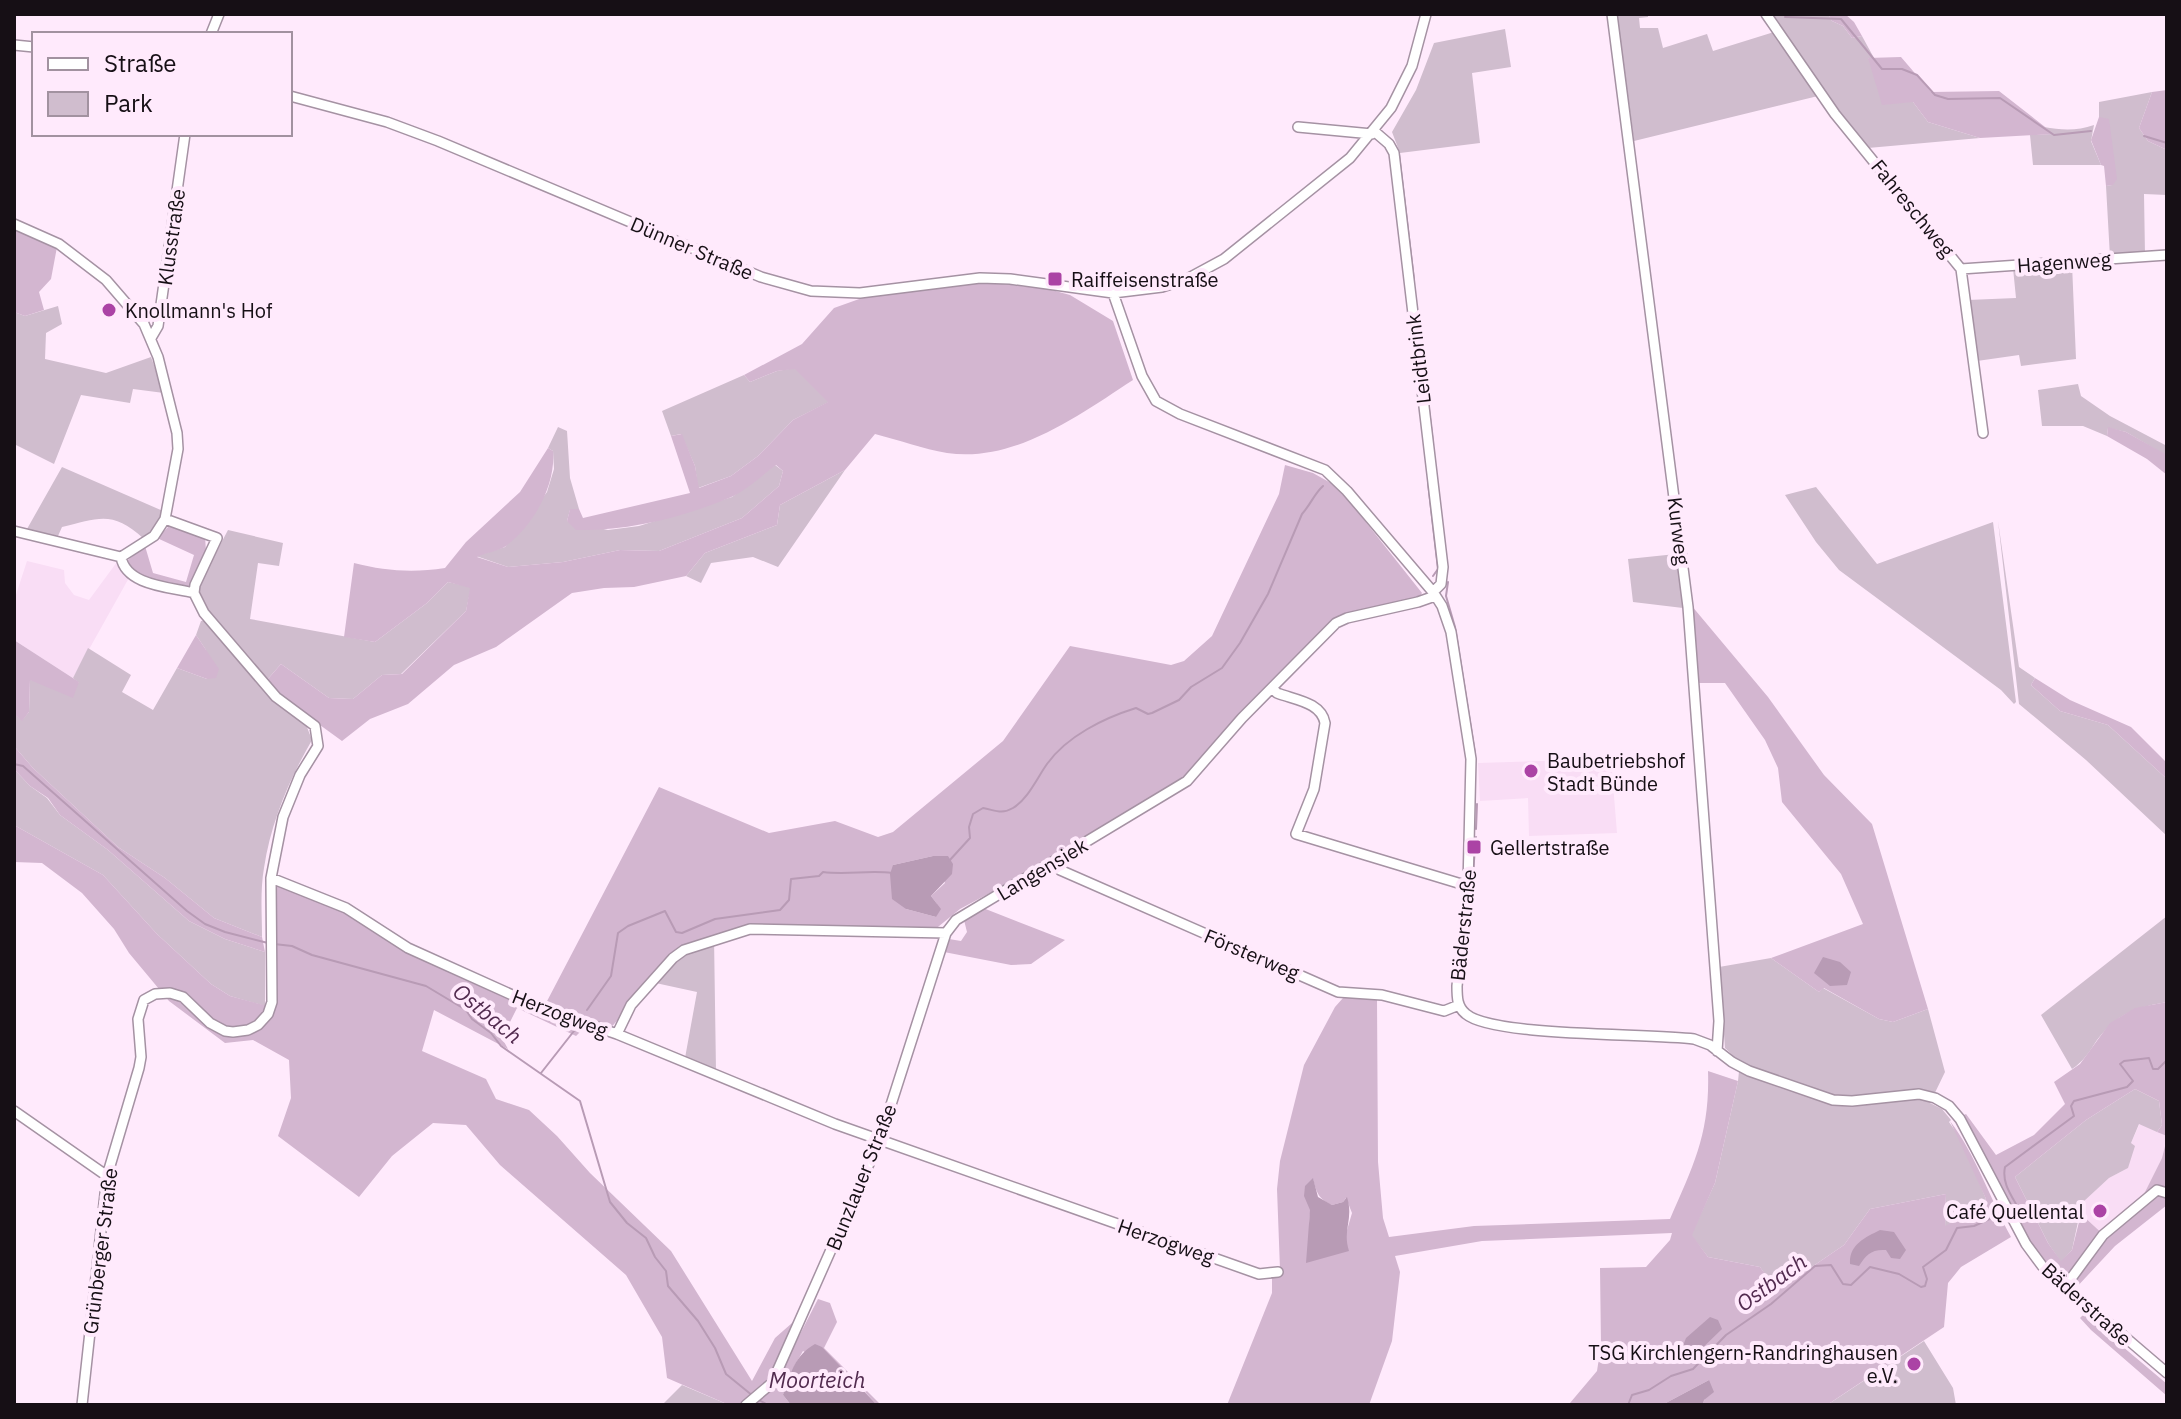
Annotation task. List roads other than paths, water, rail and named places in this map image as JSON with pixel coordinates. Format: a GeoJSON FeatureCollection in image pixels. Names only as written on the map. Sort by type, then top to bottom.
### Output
{"type":"FeatureCollection","features":[{"type":"Feature","properties":{"kind":"street"},"geometry":{"type":"LineString","coordinates":[[1113,293],[1162,287],[1195,275],[1224,259],[1350,158],[1391,108],[1412,66],[1426,14]]}},
{"type":"Feature","properties":{"kind":"street","name":"Kurweg"},"geometry":{"type":"LineString","coordinates":[[1612,14],[1687,596],[1719,1021],[1717,1051]]}},
{"type":"Feature","properties":{"kind":"street","name":"Fahreschweg"},"geometry":{"type":"LineString","coordinates":[[1766,14],[1835,114],[1961,269],[1983,433]]}},
{"type":"Feature","properties":{"kind":"street","name":"Dünner Straße"},"geometry":{"type":"LineString","coordinates":[[292,97],[387,122],[438,141],[761,277],[811,291],[860,293],[980,278],[1113,293]]}},
{"type":"Feature","properties":{"kind":"street"},"geometry":{"type":"LineString","coordinates":[[1298,127],[1373,132]]}},
{"type":"Feature","properties":{"kind":"street","name":"Leidtbrink"},"geometry":{"type":"LineString","coordinates":[[1373,132],[1389,144],[1394,153],[1443,567],[1441,584],[1434,594]]}},
{"type":"Feature","properties":{"kind":"street","name":"Klusstraße"},"geometry":{"type":"LineString","coordinates":[[151,338],[158,326],[185,136]]}},
{"type":"Feature","properties":{"kind":"street"},"geometry":{"type":"LineString","coordinates":[[14,224],[59,244],[106,280],[144,324],[170,395],[178,449],[165,519],[154,536],[121,557],[14,531]]}},
{"type":"Feature","properties":{"kind":"street","name":"Hagenweg"},"geometry":{"type":"LineString","coordinates":[[1961,269],[2167,255]]}},
{"type":"Feature","properties":{"kind":"street","name":"Bäderstraße"},"geometry":{"type":"LineString","coordinates":[[1113,293],[1142,376],[1156,401],[1180,414],[1325,470],[1347,491],[1434,594],[1451,632],[1471,759],[1468,886],[1457,986],[1459,1005],[1468,1016],[1518,1028],[1685,1038],[1703,1042],[1749,1071],[1833,1100],[1919,1094],[1942,1101],[1960,1119],[2032,1254],[2064,1288],[2167,1373]]}},
{"type":"Feature","properties":{"kind":"street"},"geometry":{"type":"LineString","coordinates":[[165,519],[217,538],[195,585],[194,593],[204,613],[276,697],[315,726],[318,733],[318,746],[300,775],[283,817],[271,878]]}},
{"type":"Feature","properties":{"kind":"street"},"geometry":{"type":"LineString","coordinates":[[121,557],[125,568],[144,582],[194,593]]}},
{"type":"Feature","properties":{"kind":"street","name":"Langensiek"},"geometry":{"type":"LineString","coordinates":[[946,933],[956,920],[1187,781],[1242,718],[1336,623],[1418,602],[1434,594]]}},
{"type":"Feature","properties":{"kind":"street"},"geometry":{"type":"LineString","coordinates":[[1272,688],[1277,693],[1316,707],[1323,714],[1325,723],[1314,789],[1296,834],[1468,886]]}},
{"type":"Feature","properties":{"kind":"street","name":"Försterweg"},"geometry":{"type":"LineString","coordinates":[[1054,862],[1060,870],[1338,992],[1382,995],[1444,1011],[1459,1005]]}},
{"type":"Feature","properties":{"kind":"street","name":"Grünberger Straße"},"geometry":{"type":"LineString","coordinates":[[82,1405],[107,1176],[139,1068],[138,1019],[144,1000],[155,994],[170,993],[183,997],[210,1023],[225,1031],[248,1030],[258,1025],[268,1014],[272,1002],[271,878]]}},
{"type":"Feature","properties":{"kind":"street","name":"Herzogweg"},"geometry":{"type":"LineString","coordinates":[[271,878],[346,908],[408,948],[541,1008],[617,1034],[835,1124],[1259,1274],[1278,1272]]}},
{"type":"Feature","properties":{"kind":"street"},"geometry":{"type":"LineString","coordinates":[[617,1034],[631,1005],[673,958],[684,950],[736,933],[750,929],[946,933]]}},
{"type":"Feature","properties":{"kind":"street","name":"Bunzlauer Straße"},"geometry":{"type":"LineString","coordinates":[[753,1400],[772,1383],[880,1139],[946,933]]}},
{"type":"Feature","properties":{"kind":"street"},"geometry":{"type":"LineString","coordinates":[[14,1111],[107,1176]]}},
{"type":"Feature","properties":{"kind":"street"},"geometry":{"type":"LineString","coordinates":[[2064,1288],[2103,1235],[2157,1190],[2167,1193]]}},
{"type":"Feature","properties":{"kind":"water"},"geometry":{"type":"Polygon","coordinates":[[[933,856],[948,856],[953,864],[952,874],[931,896],[941,909],[936,917],[906,909],[892,899],[890,874],[893,865],[933,856]]]}},
{"type":"Feature","properties":{"kind":"water"},"geometry":{"type":"Polygon","coordinates":[[[1823,957],[1840,962],[1851,972],[1847,985],[1830,986],[1814,973],[1823,957]]]}},
{"type":"Feature","properties":{"kind":"water"},"geometry":{"type":"Polygon","coordinates":[[[1313,1178],[1318,1197],[1332,1205],[1343,1202],[1347,1197],[1349,1251],[1306,1263],[1310,1210],[1304,1196],[1305,1186],[1313,1178]]]}},
{"type":"Feature","properties":{"kind":"water"},"geometry":{"type":"Polygon","coordinates":[[[1880,1230],[1894,1232],[1906,1250],[1900,1259],[1891,1258],[1886,1250],[1881,1250],[1870,1254],[1859,1266],[1850,1264],[1855,1247],[1880,1230]]]}},
{"type":"Feature","properties":{"kind":"water"},"geometry":{"type":"Polygon","coordinates":[[[1710,1317],[1718,1320],[1722,1329],[1690,1360],[1681,1351],[1686,1338],[1710,1317]]]}},
{"type":"Feature","properties":{"kind":"water","name":"Moorteich"},"geometry":{"type":"Polygon","coordinates":[[[815,1344],[822,1347],[877,1405],[791,1405],[783,1395],[791,1373],[798,1359],[815,1344]]]}},
{"type":"Feature","properties":{"kind":"water"},"geometry":{"type":"Polygon","coordinates":[[[1709,1380],[1714,1392],[1704,1400],[1703,1405],[1662,1405],[1709,1380]]]}},
{"type":"Feature","properties":{"kind":"waterway"},"geometry":{"type":"LineString","coordinates":[[1785,17],[1841,19],[1882,69],[1902,69],[1917,75],[1935,95],[1948,99],[2000,98],[2054,135],[2091,131]]}},
{"type":"Feature","properties":{"kind":"waterway"},"geometry":{"type":"LineString","coordinates":[[2144,136],[2167,143]]}},
{"type":"Feature","properties":{"kind":"waterway"},"geometry":{"type":"LineString","coordinates":[[1399,154],[1414,280]]}},
{"type":"Feature","properties":{"kind":"waterway"},"geometry":{"type":"LineString","coordinates":[[1421,341],[1433,443]]}},
{"type":"Feature","properties":{"kind":"waterway"},"geometry":{"type":"LineString","coordinates":[[1428,483],[1438,569],[1433,576]]}},
{"type":"Feature","properties":{"kind":"waterway"},"geometry":{"type":"LineString","coordinates":[[949,861],[970,838],[973,814],[983,808],[998,811],[1013,808],[1028,794],[1055,754],[1076,737],[1111,717],[1136,708],[1152,713],[1179,700],[1191,687],[1222,668],[1268,594],[1302,514],[1323,486]]}},
{"type":"Feature","properties":{"kind":"waterway"},"geometry":{"type":"LineString","coordinates":[[1448,582],[1446,596],[1455,627],[1475,754]]}},
{"type":"Feature","properties":{"kind":"waterway","name":"Ostbach"},"geometry":{"type":"LineString","coordinates":[[14,764],[23,766],[205,924],[268,943]]}},
{"type":"Feature","properties":{"kind":"waterway"},"geometry":{"type":"LineString","coordinates":[[1476,829],[1477,804]]}},
{"type":"Feature","properties":{"kind":"waterway"},"geometry":{"type":"LineString","coordinates":[[1468,932],[1476,837]]}},
{"type":"Feature","properties":{"kind":"waterway"},"geometry":{"type":"LineString","coordinates":[[587,1010],[611,976],[618,933],[628,926],[665,911],[676,932],[682,933],[715,919],[780,910],[789,900],[791,879],[819,876],[823,872],[892,873]]}},
{"type":"Feature","properties":{"kind":"waterway","name":"Ostbach"},"geometry":{"type":"LineString","coordinates":[[274,944],[292,946],[312,955],[426,986],[466,1010],[501,1046],[580,1101],[610,1202],[627,1223],[646,1238],[666,1271],[668,1286],[698,1321],[715,1348],[726,1374],[753,1396]]}},
{"type":"Feature","properties":{"kind":"waterway","name":"Ostbach"},"geometry":{"type":"LineString","coordinates":[[2167,1013],[2167,1022]]}},
{"type":"Feature","properties":{"kind":"waterway"},"geometry":{"type":"LineString","coordinates":[[541,1073],[574,1031]]}},
{"type":"Feature","properties":{"kind":"waterway","name":"Ostbach"},"geometry":{"type":"LineString","coordinates":[[2013,1208],[2016,1204],[2005,1182],[2005,1167],[2074,1116],[2071,1106],[2074,1101],[2127,1087],[2133,1081],[2120,1064],[2124,1061],[2149,1058],[2153,1069],[2158,1069],[2167,1060]]}},
{"type":"Feature","properties":{"kind":"waterway","name":"Ostbach"},"geometry":{"type":"LineString","coordinates":[[1628,1405],[1632,1395],[1693,1369],[1726,1335],[1771,1304],[1815,1266],[1831,1265],[1843,1284],[1851,1285],[1870,1267],[1899,1274],[1921,1287],[1925,1286],[1927,1279],[1923,1267],[1946,1250],[1957,1228],[1974,1226],[1994,1217]]}},
{"type":"Feature","properties":{"kind":"waterway","name":"Ostbach"},"geometry":{"type":"LineString","coordinates":[[759,1400],[768,1405]]}},
{"type":"Feature","properties":{"kind":"place","name":"Raiffeisenstraße"},"geometry":{"type":"Point","coordinates":[1055,279]}},
{"type":"Feature","properties":{"kind":"place","name":"Knollmann's Hof"},"geometry":{"type":"Point","coordinates":[109,310]}},
{"type":"Feature","properties":{"kind":"place","name":"Baubetriebshof Stadt Bünde"},"geometry":{"type":"Point","coordinates":[1531,771]}},
{"type":"Feature","properties":{"kind":"place","name":"Gellertstraße"},"geometry":{"type":"Point","coordinates":[1474,847]}},
{"type":"Feature","properties":{"kind":"place","name":"Café Quellental"},"geometry":{"type":"Point","coordinates":[2100,1211]}},
{"type":"Feature","properties":{"kind":"place","name":"TSG Kirchlengern-Randringhausen e.V."},"geometry":{"type":"Point","coordinates":[1914,1364]}}]}
